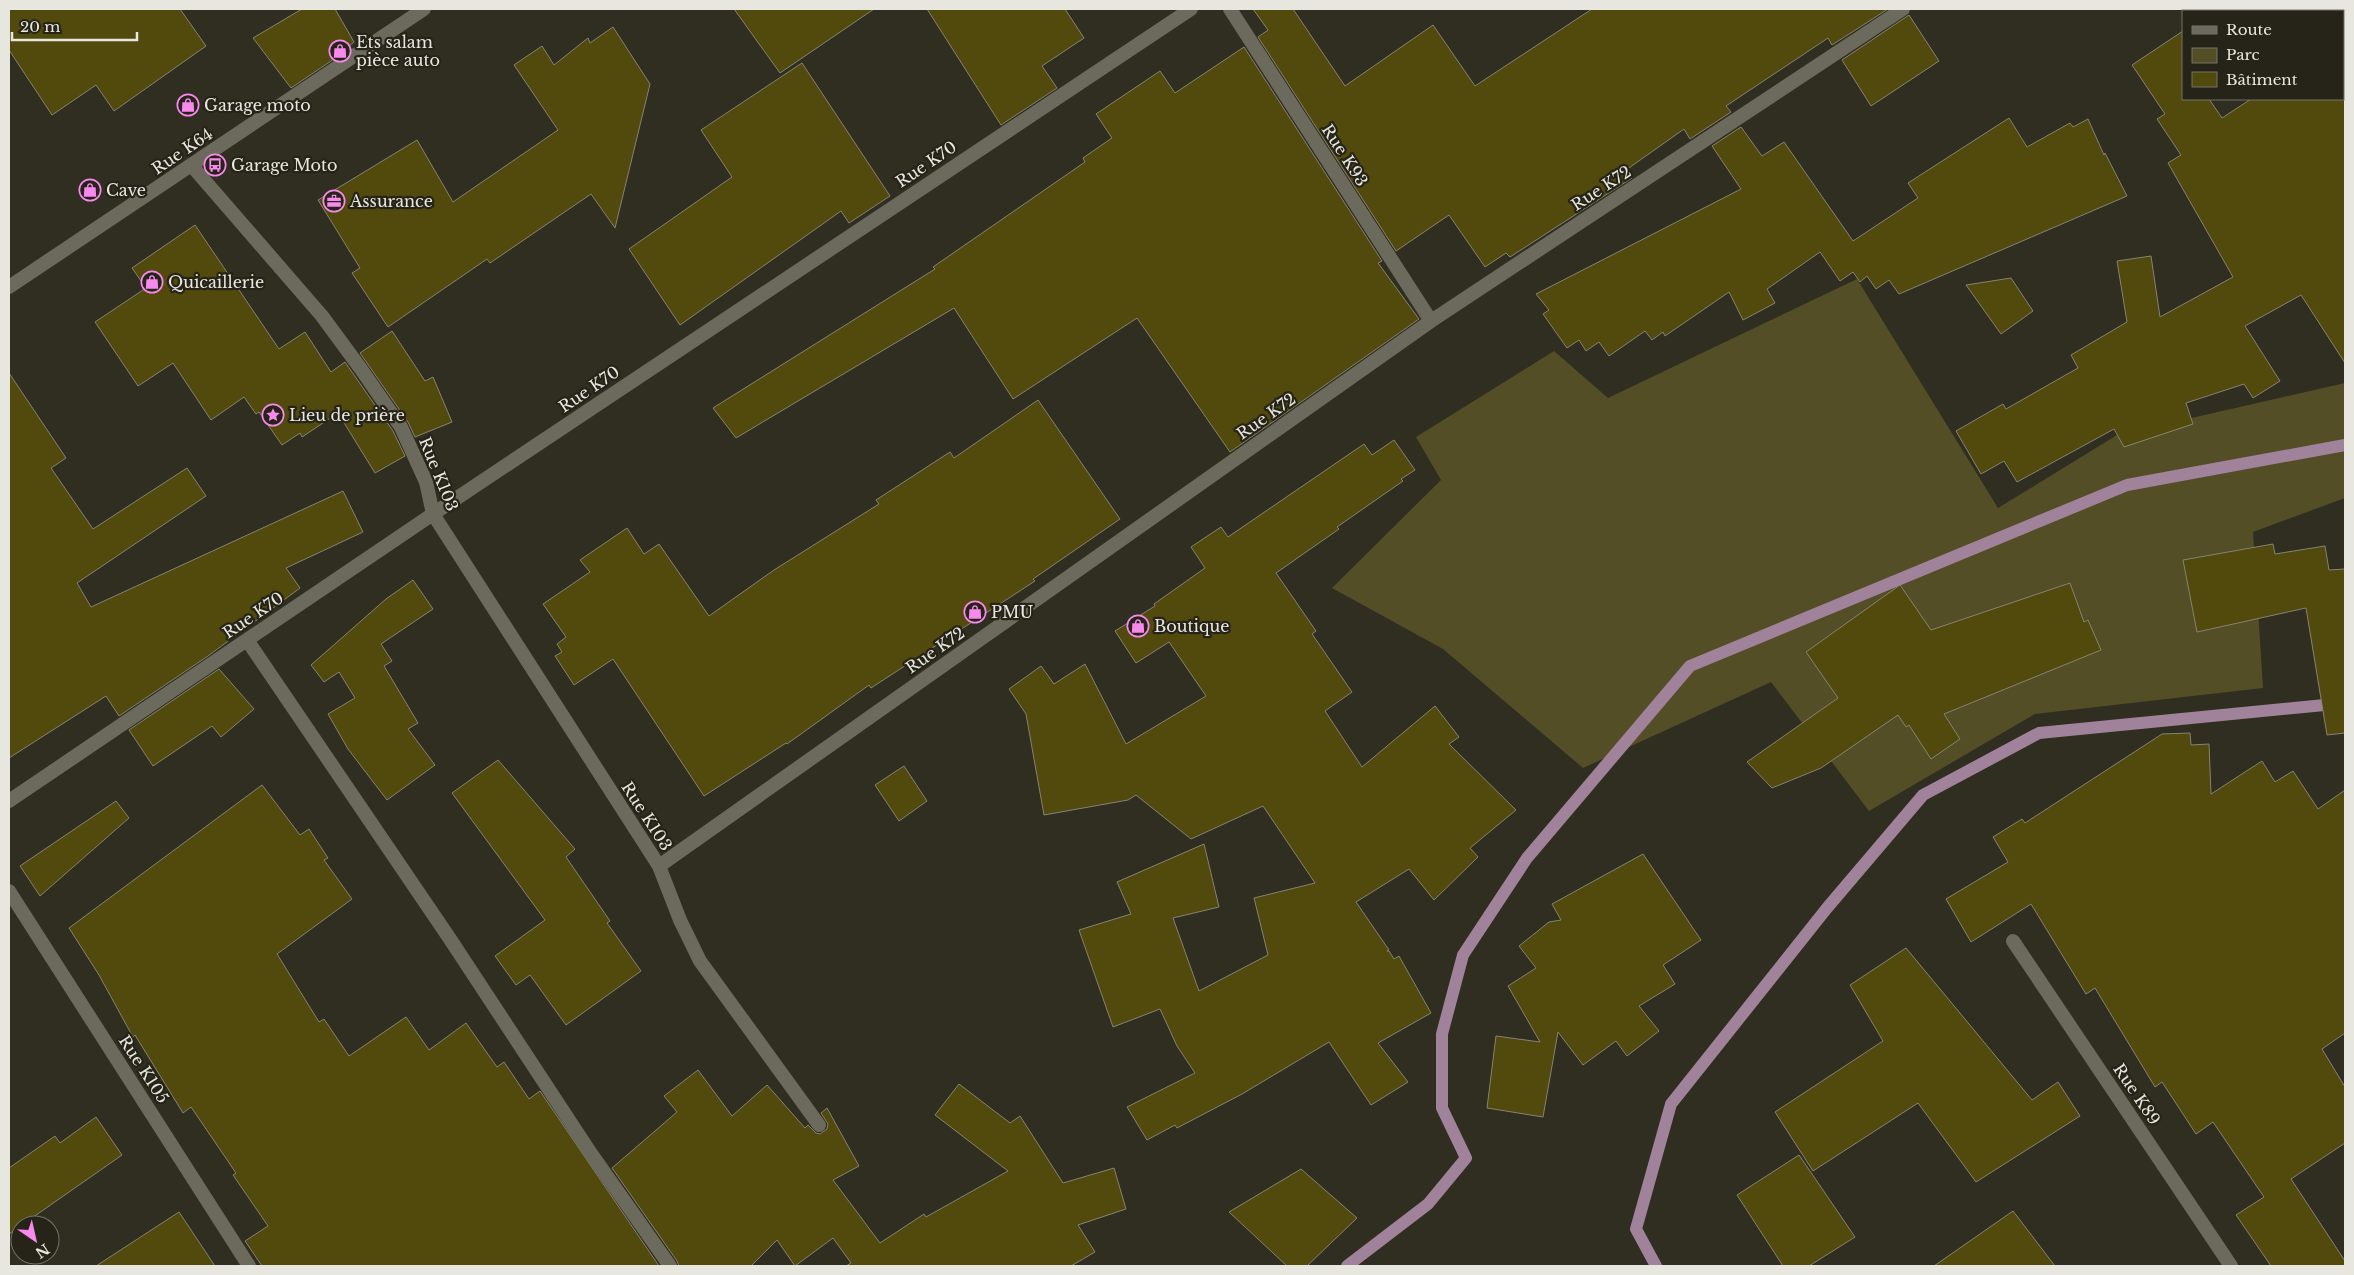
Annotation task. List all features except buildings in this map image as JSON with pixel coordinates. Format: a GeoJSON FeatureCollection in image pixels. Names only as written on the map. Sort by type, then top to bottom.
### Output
{"type":"FeatureCollection","features":[{"type":"Feature","properties":{"kind":"street","name":"Rue K64"},"geometry":{"type":"LineString","coordinates":[[9,287],[424,9]]}},
{"type":"Feature","properties":{"kind":"street","name":"Rue K70"},"geometry":{"type":"LineString","coordinates":[[9,801],[433,514],[1191,9]]}},
{"type":"Feature","properties":{"kind":"street","name":"Rue K93"},"geometry":{"type":"LineString","coordinates":[[1230,9],[1431,321]]}},
{"type":"Feature","properties":{"kind":"street","name":"Rue K72"},"geometry":{"type":"LineString","coordinates":[[659,866],[1431,321],[1903,9]]}},
{"type":"Feature","properties":{"kind":"street","name":"Rue K103"},"geometry":{"type":"LineString","coordinates":[[192,166],[322,316],[401,428],[426,482],[433,514],[659,866],[680,920],[700,961],[819,1125]]}},
{"type":"Feature","properties":{"kind":"street"},"geometry":{"type":"LineString","coordinates":[[247,640],[450,939],[590,1152],[670,1266]]}},
{"type":"Feature","properties":{"kind":"street","name":"Rue K105"},"geometry":{"type":"LineString","coordinates":[[9,891],[249,1266]]}},
{"type":"Feature","properties":{"kind":"street","name":"Rue K89"},"geometry":{"type":"LineString","coordinates":[[2013,941],[2231,1266]]}},
{"type":"Feature","properties":{"kind":"green space"},"geometry":{"type":"Polygon","coordinates":[[[1857,279],[1998,508],[2117,435],[2345,383],[2345,498],[2253,532],[2263,688],[2035,714],[1869,811],[1771,682],[1583,768],[1443,649],[1332,588],[1441,480],[1416,437],[1554,351],[1608,398],[1857,279]]]}},
{"type":"Feature","properties":{"kind":"waterway"},"geometry":{"type":"LineString","coordinates":[[1347,1266],[1428,1204],[1466,1158],[1442,1108],[1442,1034],[1463,955],[1527,858],[1690,666],[2127,485],[2345,445]]}},
{"type":"Feature","properties":{"kind":"waterway"},"geometry":{"type":"LineString","coordinates":[[1656,1266],[1636,1229],[1671,1104],[1827,908],[1923,795],[2039,733],[2345,703]]}},
{"type":"Feature","properties":{"kind":"place","name":"Ets salam pièce auto"},"geometry":{"type":"Point","coordinates":[340,51]}},
{"type":"Feature","properties":{"kind":"place","name":"Garage moto"},"geometry":{"type":"Point","coordinates":[188,105]}},
{"type":"Feature","properties":{"kind":"place","name":"Garage Moto"},"geometry":{"type":"Point","coordinates":[215,165]}},
{"type":"Feature","properties":{"kind":"place","name":"Cave"},"geometry":{"type":"Point","coordinates":[90,190]}},
{"type":"Feature","properties":{"kind":"place","name":"Assurance"},"geometry":{"type":"Point","coordinates":[334,201]}},
{"type":"Feature","properties":{"kind":"place","name":"Quicaillerie"},"geometry":{"type":"Point","coordinates":[152,282]}},
{"type":"Feature","properties":{"kind":"place","name":"Lieu de prière"},"geometry":{"type":"Point","coordinates":[273,415]}},
{"type":"Feature","properties":{"kind":"place","name":"PMU"},"geometry":{"type":"Point","coordinates":[975,612]}},
{"type":"Feature","properties":{"kind":"place","name":"Boutique"},"geometry":{"type":"Point","coordinates":[1138,626]}}]}
